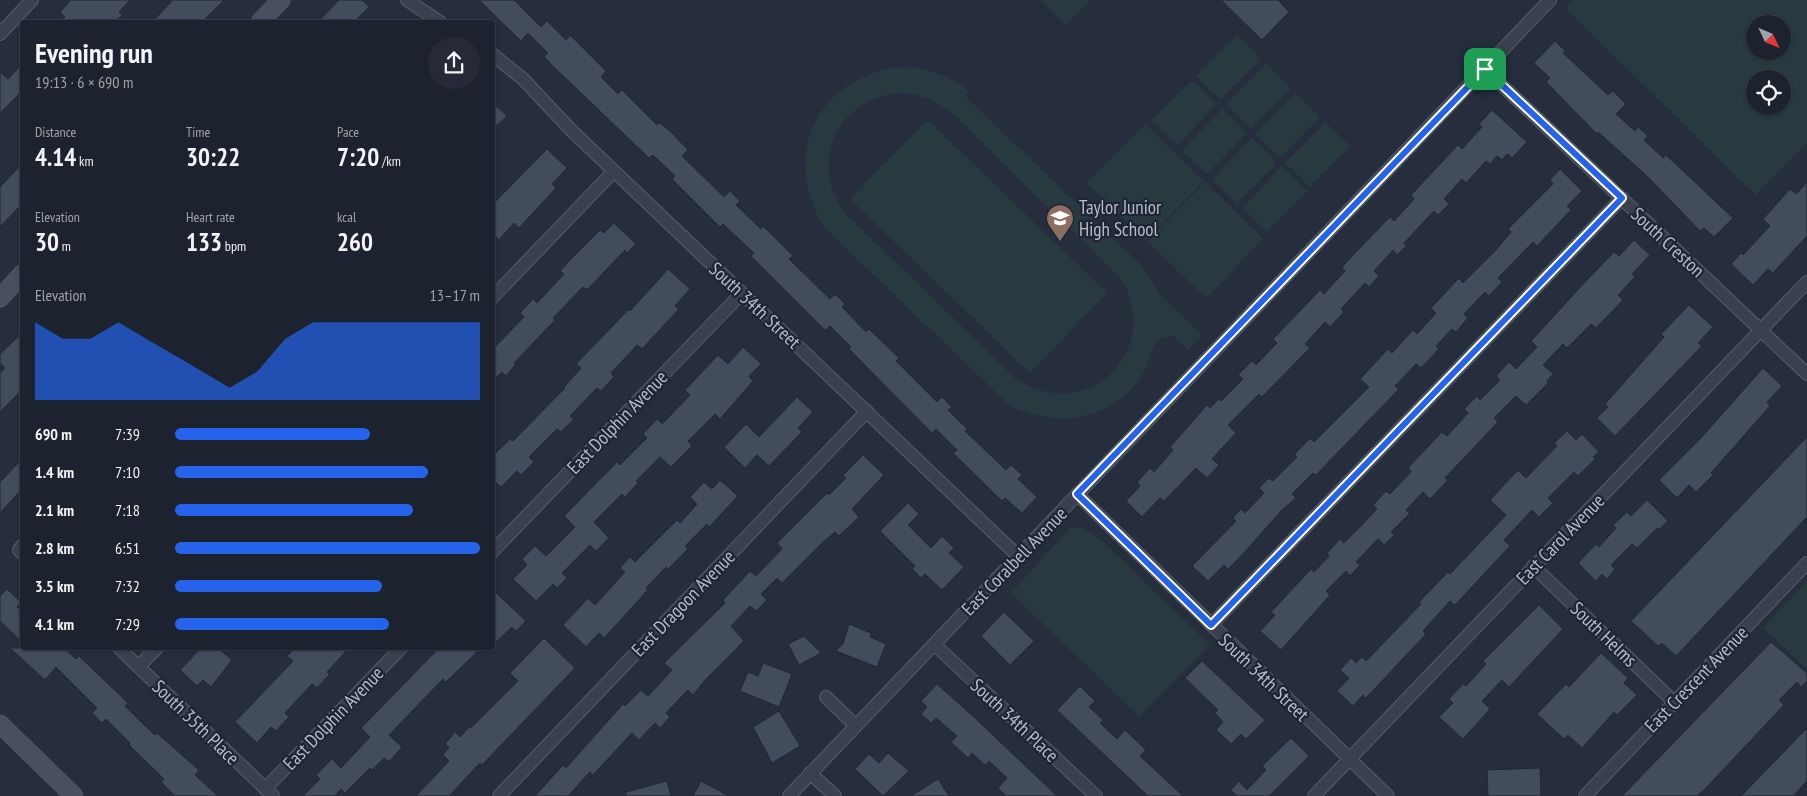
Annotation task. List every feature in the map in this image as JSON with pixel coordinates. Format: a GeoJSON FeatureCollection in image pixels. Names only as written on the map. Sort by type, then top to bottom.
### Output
{"type":"FeatureCollection","features":[{"type":"Feature","properties":{"kind":"main road"},"geometry":{"type":"LineString","coordinates":[[262,20],[281,0]]}},
{"type":"Feature","properties":{"kind":"main road"},"geometry":{"type":"LineString","coordinates":[[0,298],[20,276]]}},
{"type":"Feature","properties":{"kind":"main road"},"geometry":{"type":"LineString","coordinates":[[0,724],[74,796]]}},
{"type":"Feature","properties":{"kind":"street"},"geometry":{"type":"LineString","coordinates":[[0,34],[32,0]]}},
{"type":"Feature","properties":{"kind":"street"},"geometry":{"type":"LineString","coordinates":[[407,0],[437,20]]}},
{"type":"Feature","properties":{"kind":"street","name":"East Coralbell Avenue"},"geometry":{"type":"LineString","coordinates":[[789,796],[1550,0]]}},
{"type":"Feature","properties":{"kind":"street","name":"South 34th Street"},"geometry":{"type":"LineString","coordinates":[[495,56],[523,79],[614,171],[1018,556]]}},
{"type":"Feature","properties":{"kind":"street","name":"South Creston"},"geometry":{"type":"LineString","coordinates":[[1485,69],[1807,374]]}},
{"type":"Feature","properties":{"kind":"street"},"geometry":{"type":"LineString","coordinates":[[495,295],[614,171]]}},
{"type":"Feature","properties":{"kind":"street"},"geometry":{"type":"LineString","coordinates":[[1211,625],[1622,198]]}},
{"type":"Feature","properties":{"kind":"street","name":"East Carol Avenue"},"geometry":{"type":"LineString","coordinates":[[1314,796],[1807,282]]}},
{"type":"Feature","properties":{"kind":"street","name":"East Dolphin Avenue"},"geometry":{"type":"LineString","coordinates":[[495,549],[742,293]]}},
{"type":"Feature","properties":{"kind":"street","name":"East Dragoon Avenue"},"geometry":{"type":"LineString","coordinates":[[500,796],[867,411]]}},
{"type":"Feature","properties":{"kind":"street","name":"South 34th Street"},"geometry":{"type":"LineString","coordinates":[[1077,494],[1388,796]]}},
{"type":"Feature","properties":{"kind":"street","name":"East Crescent Avenue"},"geometry":{"type":"LineString","coordinates":[[1585,796],[1807,563]]}},
{"type":"Feature","properties":{"kind":"street","name":"South Helms"},"geometry":{"type":"LineString","coordinates":[[1534,566],[1674,702]]}},
{"type":"Feature","properties":{"kind":"street","name":"South 34th Place"},"geometry":{"type":"LineString","coordinates":[[934,644],[1096,796]]}},
{"type":"Feature","properties":{"kind":"street","name":"South 35th Place"},"geometry":{"type":"LineString","coordinates":[[121,650],[269,792]]}},
{"type":"Feature","properties":{"kind":"street"},"geometry":{"type":"LineString","coordinates":[[139,666],[155,650]]}},
{"type":"Feature","properties":{"kind":"street","name":"East Dolphin Avenue"},"geometry":{"type":"LineString","coordinates":[[269,792],[399,650]]}},
{"type":"Feature","properties":{"kind":"street"},"geometry":{"type":"LineString","coordinates":[[826,697],[856,726]]}},
{"type":"Feature","properties":{"kind":"street"},"geometry":{"type":"LineString","coordinates":[[810,773],[835,796]]}},
{"type":"Feature","properties":{"kind":"shaded area"},"geometry":{"type":"Polygon","coordinates":[[[1041,0],[1091,0],[1066,25],[1041,0]]]}},
{"type":"Feature","properties":{"kind":"shaded area"},"geometry":{"type":"Polygon","coordinates":[[[1573,0],[1807,0],[1807,143],[1756,195],[1565,8],[1573,0]]]}},
{"type":"Feature","properties":{"kind":"shaded area"},"geometry":{"type":"Polygon","coordinates":[[[1237,35],[1261,59],[1221,100],[1196,76],[1237,35]]]}},
{"type":"Feature","properties":{"kind":"shaded area"},"geometry":{"type":"Polygon","coordinates":[[[1266,63],[1291,88],[1251,129],[1226,104],[1266,63]]]}},
{"type":"Feature","properties":{"kind":"shaded area"},"geometry":{"type":"Polygon","coordinates":[[[903,67],[921,69],[946,77],[969,91],[965,96],[1141,265],[1160,295],[1202,335],[1188,350],[1174,336],[1159,338],[1140,379],[1127,393],[1112,404],[1096,412],[1079,417],[1044,417],[1009,405],[825,228],[812,201],[806,174],[807,148],[814,124],[828,102],[848,85],[873,73],[903,67]],[[895,93],[874,99],[857,109],[844,122],[834,138],[829,155],[829,174],[834,193],[844,212],[1016,379],[1042,391],[1068,393],[1091,387],[1111,374],[1125,356],[1133,333],[1132,307],[1122,280],[951,112],[931,100],[918,95],[895,93]]]}},
{"type":"Feature","properties":{"kind":"shaded area"},"geometry":{"type":"Polygon","coordinates":[[[1193,80],[1217,104],[1177,145],[1152,120],[1193,80]]]}},
{"type":"Feature","properties":{"kind":"shaded area"},"geometry":{"type":"Polygon","coordinates":[[[1295,93],[1320,117],[1280,158],[1255,134],[1295,93]]]}},
{"type":"Feature","properties":{"kind":"shaded area"},"geometry":{"type":"Polygon","coordinates":[[[1222,109],[1247,133],[1207,174],[1182,150],[1222,109]]]}},
{"type":"Feature","properties":{"kind":"shaded area"},"geometry":{"type":"Polygon","coordinates":[[[928,120],[1107,293],[1030,373],[850,199],[928,120]]]}},
{"type":"Feature","properties":{"kind":"shaded area"},"geometry":{"type":"Polygon","coordinates":[[[1325,122],[1350,146],[1310,187],[1285,163],[1325,122]]]}},
{"type":"Feature","properties":{"kind":"shaded area"},"geometry":{"type":"Polygon","coordinates":[[[1145,124],[1204,181],[1146,240],[1087,183],[1145,124]]]}},
{"type":"Feature","properties":{"kind":"shaded area"},"geometry":{"type":"Polygon","coordinates":[[[1252,138],[1277,163],[1237,204],[1212,179],[1252,138]]]}},
{"type":"Feature","properties":{"kind":"shaded area"},"geometry":{"type":"Polygon","coordinates":[[[1282,166],[1307,191],[1267,232],[1242,208],[1282,166]]]}},
{"type":"Feature","properties":{"kind":"shaded area"},"geometry":{"type":"Polygon","coordinates":[[[1205,182],[1263,239],[1206,298],[1147,241],[1205,182]]]}},
{"type":"Feature","properties":{"kind":"shaded area"},"geometry":{"type":"Polygon","coordinates":[[[1071,527],[1083,528],[1098,537],[1210,645],[1139,716],[1011,593],[1071,527]]]}},
{"type":"Feature","properties":{"kind":"shaded area"},"geometry":{"type":"Polygon","coordinates":[[[1807,582],[1807,669],[1763,628],[1807,582]]]}},
{"type":"Feature","properties":{"kind":"building"},"geometry":{"type":"Polygon","coordinates":[[[71,0],[130,0],[119,12],[122,15],[117,20],[62,20],[65,17],[60,12],[71,0]]]}},
{"type":"Feature","properties":{"kind":"building"},"geometry":{"type":"Polygon","coordinates":[[[173,0],[224,0],[204,20],[154,20],[173,0]]]}},
{"type":"Feature","properties":{"kind":"building"},"geometry":{"type":"Polygon","coordinates":[[[339,0],[362,0],[369,7],[356,20],[320,20],[339,0]]]}},
{"type":"Feature","properties":{"kind":"building"},"geometry":{"type":"Polygon","coordinates":[[[479,0],[514,0],[541,27],[547,21],[566,40],[570,35],[606,71],[601,77],[618,94],[622,90],[657,125],[659,122],[672,133],[688,150],[682,156],[724,197],[730,191],[740,201],[736,205],[761,229],[763,226],[793,256],[789,259],[830,299],[835,294],[845,304],[842,307],[866,332],[869,329],[899,358],[896,361],[937,402],[942,397],[952,407],[948,410],[967,429],[965,431],[1006,470],[1011,465],[1022,475],[1018,479],[1037,497],[1022,513],[1005,498],[1002,501],[953,453],[957,450],[936,429],[932,433],[849,349],[851,347],[830,326],[825,330],[751,256],[754,253],[723,224],[720,227],[672,179],[675,176],[653,155],[649,158],[557,70],[544,57],[548,53],[528,33],[521,41],[479,0]]]}},
{"type":"Feature","properties":{"kind":"building"},"geometry":{"type":"Polygon","coordinates":[[[1221,0],[1278,0],[1289,12],[1262,40],[1221,0]]]}},
{"type":"Feature","properties":{"kind":"building"},"geometry":{"type":"Polygon","coordinates":[[[1555,41],[1565,51],[1563,53],[1608,95],[1613,91],[1626,104],[1616,114],[1635,131],[1638,127],[1648,136],[1644,140],[1663,158],[1666,155],[1733,218],[1714,237],[1704,228],[1700,231],[1647,176],[1598,132],[1597,134],[1546,82],[1550,78],[1534,63],[1555,41]]]}},
{"type":"Feature","properties":{"kind":"building"},"geometry":{"type":"Polygon","coordinates":[[[20,66],[20,93],[0,113],[0,72],[8,79],[20,66]]]}},
{"type":"Feature","properties":{"kind":"building"},"geometry":{"type":"Polygon","coordinates":[[[495,105],[507,116],[495,127],[495,105]]]}},
{"type":"Feature","properties":{"kind":"building"},"geometry":{"type":"Polygon","coordinates":[[[1492,110],[1527,142],[1512,158],[1507,154],[1502,160],[1497,156],[1490,164],[1486,161],[1466,183],[1462,179],[1444,199],[1449,204],[1438,215],[1434,211],[1404,243],[1406,246],[1397,255],[1393,250],[1374,271],[1379,276],[1369,287],[1365,283],[1341,309],[1344,312],[1330,327],[1325,322],[1305,344],[1310,348],[1262,397],[1259,394],[1228,425],[1236,433],[1212,459],[1219,465],[1207,478],[1196,468],[1164,501],[1160,498],[1142,517],[1126,501],[1140,486],[1137,482],[1150,468],[1154,472],[1173,450],[1170,447],[1207,405],[1210,408],[1219,399],[1221,401],[1243,379],[1238,375],[1252,361],[1256,365],[1277,343],[1273,339],[1320,290],[1324,294],[1345,271],[1342,267],[1390,217],[1394,221],[1414,199],[1411,195],[1458,145],[1462,149],[1482,127],[1479,124],[1492,110]]]}},
{"type":"Feature","properties":{"kind":"building"},"geometry":{"type":"Polygon","coordinates":[[[547,149],[567,168],[552,184],[556,188],[519,228],[514,223],[499,240],[495,236],[495,202],[547,149]]]}},
{"type":"Feature","properties":{"kind":"building"},"geometry":{"type":"Polygon","coordinates":[[[20,166],[20,206],[0,227],[0,187],[20,166]]]}},
{"type":"Feature","properties":{"kind":"building"},"geometry":{"type":"Polygon","coordinates":[[[1560,169],[1582,191],[1567,206],[1571,210],[1537,246],[1533,242],[1498,278],[1502,282],[1489,296],[1485,292],[1464,314],[1468,318],[1456,332],[1452,329],[1436,346],[1439,349],[1421,368],[1416,364],[1395,386],[1399,389],[1316,475],[1313,473],[1292,494],[1296,498],[1282,510],[1242,555],[1228,569],[1224,565],[1208,581],[1192,566],[1236,521],[1233,518],[1241,509],[1245,513],[1264,493],[1259,488],[1269,478],[1273,481],[1297,457],[1294,455],[1310,438],[1314,442],[1369,387],[1360,379],[1388,349],[1392,353],[1413,330],[1417,334],[1436,313],[1431,308],[1459,278],[1463,283],[1496,250],[1511,232],[1508,229],[1553,184],[1550,180],[1560,169]]]}},
{"type":"Feature","properties":{"kind":"building"},"geometry":{"type":"Polygon","coordinates":[[[1807,182],[1807,236],[1773,273],[1768,269],[1753,285],[1731,264],[1741,253],[1743,255],[1770,226],[1763,219],[1790,189],[1796,194],[1807,182]]]}},
{"type":"Feature","properties":{"kind":"building"},"geometry":{"type":"Polygon","coordinates":[[[614,223],[636,244],[627,253],[625,250],[587,290],[583,287],[514,363],[516,364],[506,376],[502,372],[495,378],[495,347],[524,317],[520,313],[533,299],[537,303],[564,274],[560,271],[600,230],[604,233],[614,223]]]}},
{"type":"Feature","properties":{"kind":"building"},"geometry":{"type":"Polygon","coordinates":[[[1634,240],[1650,255],[1632,274],[1635,277],[1618,295],[1623,300],[1596,328],[1591,324],[1567,348],[1563,344],[1543,365],[1553,374],[1547,381],[1548,383],[1526,405],[1516,396],[1494,418],[1498,422],[1445,478],[1448,480],[1430,499],[1423,492],[1406,510],[1410,513],[1391,532],[1394,535],[1384,545],[1378,539],[1356,562],[1360,565],[1350,576],[1346,571],[1326,591],[1330,595],[1281,650],[1260,631],[1275,615],[1271,612],[1311,569],[1314,572],[1329,556],[1327,553],[1340,539],[1344,543],[1377,509],[1373,505],[1386,491],[1390,494],[1411,472],[1408,468],[1420,455],[1442,432],[1447,436],[1468,413],[1464,409],[1477,396],[1480,400],[1500,380],[1496,376],[1509,362],[1516,369],[1537,347],[1531,341],[1585,282],[1614,252],[1619,256],[1634,240]]]}},
{"type":"Feature","properties":{"kind":"building"},"geometry":{"type":"Polygon","coordinates":[[[668,269],[690,289],[675,306],[679,309],[642,349],[637,345],[611,373],[614,377],[601,391],[597,388],[570,416],[574,419],[561,432],[557,429],[529,457],[534,462],[521,475],[517,471],[501,487],[495,482],[495,454],[510,439],[513,441],[565,388],[581,368],[576,364],[629,309],[630,311],[668,269]]]}},
{"type":"Feature","properties":{"kind":"building"},"geometry":{"type":"Polygon","coordinates":[[[1689,305],[1713,327],[1698,343],[1702,346],[1615,436],[1597,418],[1608,407],[1605,404],[1664,337],[1661,334],[1689,305]]]}},
{"type":"Feature","properties":{"kind":"building"},"geometry":{"type":"Polygon","coordinates":[[[20,335],[20,392],[0,412],[0,373],[5,368],[0,363],[0,354],[20,335]]]}},
{"type":"Feature","properties":{"kind":"building"},"geometry":{"type":"Polygon","coordinates":[[[743,347],[761,364],[749,376],[753,381],[720,419],[715,414],[688,441],[692,446],[671,467],[660,457],[636,481],[638,483],[625,497],[622,494],[594,522],[609,538],[596,551],[590,545],[562,573],[567,578],[557,588],[553,584],[536,601],[513,579],[527,565],[522,559],[535,546],[546,556],[575,527],[564,516],[617,462],[620,465],[647,438],[643,434],[657,419],[662,424],[690,395],[685,390],[718,355],[728,364],[743,347]]]}},
{"type":"Feature","properties":{"kind":"building"},"geometry":{"type":"Polygon","coordinates":[[[1763,368],[1782,386],[1767,402],[1770,406],[1711,473],[1713,475],[1696,492],[1689,485],[1677,498],[1659,480],[1700,439],[1763,368]]]}},
{"type":"Feature","properties":{"kind":"building"},"geometry":{"type":"Polygon","coordinates":[[[797,397],[813,412],[798,428],[802,432],[769,466],[757,455],[745,468],[724,447],[746,424],[759,437],[797,397]]]}},
{"type":"Feature","properties":{"kind":"building"},"geometry":{"type":"Polygon","coordinates":[[[1567,431],[1576,440],[1582,434],[1599,452],[1593,457],[1595,459],[1578,476],[1574,472],[1548,498],[1553,503],[1539,517],[1532,510],[1504,540],[1510,546],[1455,605],[1450,601],[1423,631],[1426,634],[1366,698],[1363,695],[1353,706],[1337,691],[1349,678],[1340,670],[1351,658],[1356,663],[1362,657],[1366,661],[1421,604],[1419,602],[1448,572],[1450,574],[1506,515],[1490,500],[1518,470],[1526,478],[1557,446],[1554,443],[1567,431]]]}},
{"type":"Feature","properties":{"kind":"building"},"geometry":{"type":"Polygon","coordinates":[[[1807,437],[1807,517],[1676,656],[1662,643],[1658,646],[1631,621],[1807,437]]]}},
{"type":"Feature","properties":{"kind":"building"},"geometry":{"type":"Polygon","coordinates":[[[863,455],[884,475],[852,509],[859,517],[839,536],[835,532],[822,543],[782,583],[777,578],[761,594],[767,600],[756,611],[750,606],[731,626],[744,641],[706,679],[693,695],[688,690],[666,713],[670,717],[660,728],[655,723],[639,740],[632,733],[593,775],[590,772],[568,796],[535,796],[563,765],[566,768],[623,704],[625,706],[641,690],[648,696],[672,670],[664,663],[725,603],[723,600],[750,571],[756,576],[782,549],[777,543],[827,493],[829,495],[846,478],[843,475],[863,455]]]}},
{"type":"Feature","properties":{"kind":"building"},"geometry":{"type":"Polygon","coordinates":[[[20,461],[20,491],[0,513],[0,482],[20,461]]]}},
{"type":"Feature","properties":{"kind":"building"},"geometry":{"type":"Polygon","coordinates":[[[720,480],[738,496],[709,527],[707,524],[685,546],[688,549],[668,569],[666,567],[646,588],[648,590],[604,638],[599,633],[586,647],[563,625],[588,598],[595,605],[625,572],[620,568],[630,557],[635,562],[677,520],[680,523],[697,504],[690,497],[704,482],[712,489],[720,480]]]}},
{"type":"Feature","properties":{"kind":"building"},"geometry":{"type":"Polygon","coordinates":[[[1647,500],[1668,521],[1658,530],[1657,528],[1637,548],[1632,544],[1611,565],[1615,569],[1607,579],[1602,574],[1596,581],[1578,563],[1596,544],[1599,547],[1616,528],[1613,525],[1627,512],[1631,516],[1647,500]]]}},
{"type":"Feature","properties":{"kind":"building"},"geometry":{"type":"Polygon","coordinates":[[[908,503],[919,514],[908,525],[931,548],[942,536],[954,548],[949,553],[964,567],[942,590],[925,574],[921,578],[912,569],[915,566],[880,531],[908,503]]]}},
{"type":"Feature","properties":{"kind":"building"},"geometry":{"type":"Polygon","coordinates":[[[7,589],[20,601],[17,607],[20,610],[20,640],[0,621],[0,596],[7,589]]]}},
{"type":"Feature","properties":{"kind":"building"},"geometry":{"type":"Polygon","coordinates":[[[495,592],[526,621],[516,631],[512,627],[495,643],[495,592]]]}},
{"type":"Feature","properties":{"kind":"building"},"geometry":{"type":"Polygon","coordinates":[[[1539,605],[1563,629],[1509,687],[1502,680],[1482,701],[1490,709],[1463,739],[1439,717],[1453,703],[1449,699],[1463,684],[1466,686],[1486,664],[1483,661],[1539,605]]]}},
{"type":"Feature","properties":{"kind":"building"},"geometry":{"type":"Polygon","coordinates":[[[1004,612],[1034,641],[1010,665],[981,636],[1004,612]]]}},
{"type":"Feature","properties":{"kind":"building"},"geometry":{"type":"Polygon","coordinates":[[[849,624],[871,633],[870,637],[886,644],[877,667],[836,651],[843,644],[849,624]]]}},
{"type":"Feature","properties":{"kind":"building"},"geometry":{"type":"Polygon","coordinates":[[[804,636],[821,653],[799,665],[788,644],[804,636]]]}},
{"type":"Feature","properties":{"kind":"building"},"geometry":{"type":"Polygon","coordinates":[[[544,638],[575,668],[482,765],[480,763],[449,796],[416,796],[449,761],[443,755],[449,747],[445,744],[455,732],[460,737],[469,727],[471,728],[518,681],[510,673],[544,638]]]}},
{"type":"Feature","properties":{"kind":"building"},"geometry":{"type":"Polygon","coordinates":[[[1771,642],[1807,673],[1807,681],[1801,687],[1797,682],[1779,700],[1784,705],[1705,789],[1697,796],[1622,796],[1771,642]]]}},
{"type":"Feature","properties":{"kind":"building"},"geometry":{"type":"Polygon","coordinates":[[[10,648],[20,648],[20,650],[66,650],[76,659],[79,656],[128,703],[125,706],[144,725],[155,735],[157,733],[199,770],[195,775],[218,796],[175,796],[161,782],[164,779],[129,745],[130,743],[106,719],[102,723],[92,713],[97,708],[56,667],[45,680],[10,648]]]}},
{"type":"Feature","properties":{"kind":"building"},"geometry":{"type":"Polygon","coordinates":[[[199,650],[220,650],[232,660],[211,687],[203,680],[197,686],[180,670],[199,650]]]}},
{"type":"Feature","properties":{"kind":"building"},"geometry":{"type":"Polygon","coordinates":[[[293,650],[347,650],[327,672],[330,674],[317,688],[312,684],[285,713],[289,717],[276,731],[271,727],[257,743],[235,722],[293,661],[287,656],[293,650]]]}},
{"type":"Feature","properties":{"kind":"building"},"geometry":{"type":"Polygon","coordinates":[[[437,650],[479,650],[446,682],[443,679],[389,735],[402,747],[389,762],[384,758],[372,770],[370,768],[345,793],[341,789],[335,796],[303,796],[320,779],[316,775],[332,759],[341,768],[370,737],[361,728],[437,650]]]}},
{"type":"Feature","properties":{"kind":"building"},"geometry":{"type":"Polygon","coordinates":[[[1601,653],[1628,678],[1624,683],[1637,695],[1617,715],[1614,712],[1582,748],[1568,735],[1564,739],[1537,714],[1566,684],[1569,687],[1601,653]]]}},
{"type":"Feature","properties":{"kind":"building"},"geometry":{"type":"Polygon","coordinates":[[[1202,661],[1265,720],[1246,739],[1241,734],[1231,744],[1216,730],[1223,722],[1215,713],[1218,710],[1185,678],[1202,661]]]}},
{"type":"Feature","properties":{"kind":"building"},"geometry":{"type":"Polygon","coordinates":[[[763,663],[792,674],[779,707],[740,691],[748,672],[758,676],[763,663]]]}},
{"type":"Feature","properties":{"kind":"building"},"geometry":{"type":"Polygon","coordinates":[[[937,684],[1057,796],[1006,796],[998,788],[1007,778],[989,761],[985,765],[972,753],[968,758],[951,742],[957,736],[936,718],[931,723],[921,714],[927,707],[921,701],[937,684]]]}},
{"type":"Feature","properties":{"kind":"building"},"geometry":{"type":"Polygon","coordinates":[[[1080,686],[1095,701],[1089,707],[1103,720],[1100,723],[1117,739],[1125,730],[1146,750],[1140,756],[1183,796],[1148,796],[1057,710],[1080,686]]]}},
{"type":"Feature","properties":{"kind":"building"},"geometry":{"type":"Polygon","coordinates":[[[779,711],[800,746],[772,763],[753,727],[779,711]]]}},
{"type":"Feature","properties":{"kind":"building"},"geometry":{"type":"Polygon","coordinates":[[[1807,728],[1807,781],[1793,796],[1741,796],[1807,728]]]}},
{"type":"Feature","properties":{"kind":"building"},"geometry":{"type":"Polygon","coordinates":[[[1291,738],[1309,756],[1269,796],[1237,796],[1231,790],[1239,781],[1247,790],[1266,770],[1262,766],[1291,738]]]}},
{"type":"Feature","properties":{"kind":"building"},"geometry":{"type":"Polygon","coordinates":[[[888,753],[909,771],[883,796],[855,769],[869,754],[879,763],[888,753]]]}},
{"type":"Feature","properties":{"kind":"building"},"geometry":{"type":"Polygon","coordinates":[[[1540,768],[1541,796],[1488,796],[1487,770],[1540,768]]]}},
{"type":"Feature","properties":{"kind":"building"},"geometry":{"type":"Polygon","coordinates":[[[938,779],[949,796],[911,796],[938,779]]]}},
{"type":"Feature","properties":{"kind":"building"},"geometry":{"type":"Polygon","coordinates":[[[667,781],[671,796],[626,796],[626,792],[667,781]]]}},
{"type":"Feature","properties":{"kind":"building"},"geometry":{"type":"Polygon","coordinates":[[[701,781],[729,796],[693,796],[701,781]]]}},
{"type":"Feature","properties":{"kind":"place","name":"Taylor Junior High School"},"geometry":{"type":"Point","coordinates":[1060,242]}},
{"type":"Feature","properties":{"kind":"route"},"geometry":{"type":"LineString","coordinates":[[1485,69],[1622,198],[1211,625],[1077,494],[1485,69]]}}]}
